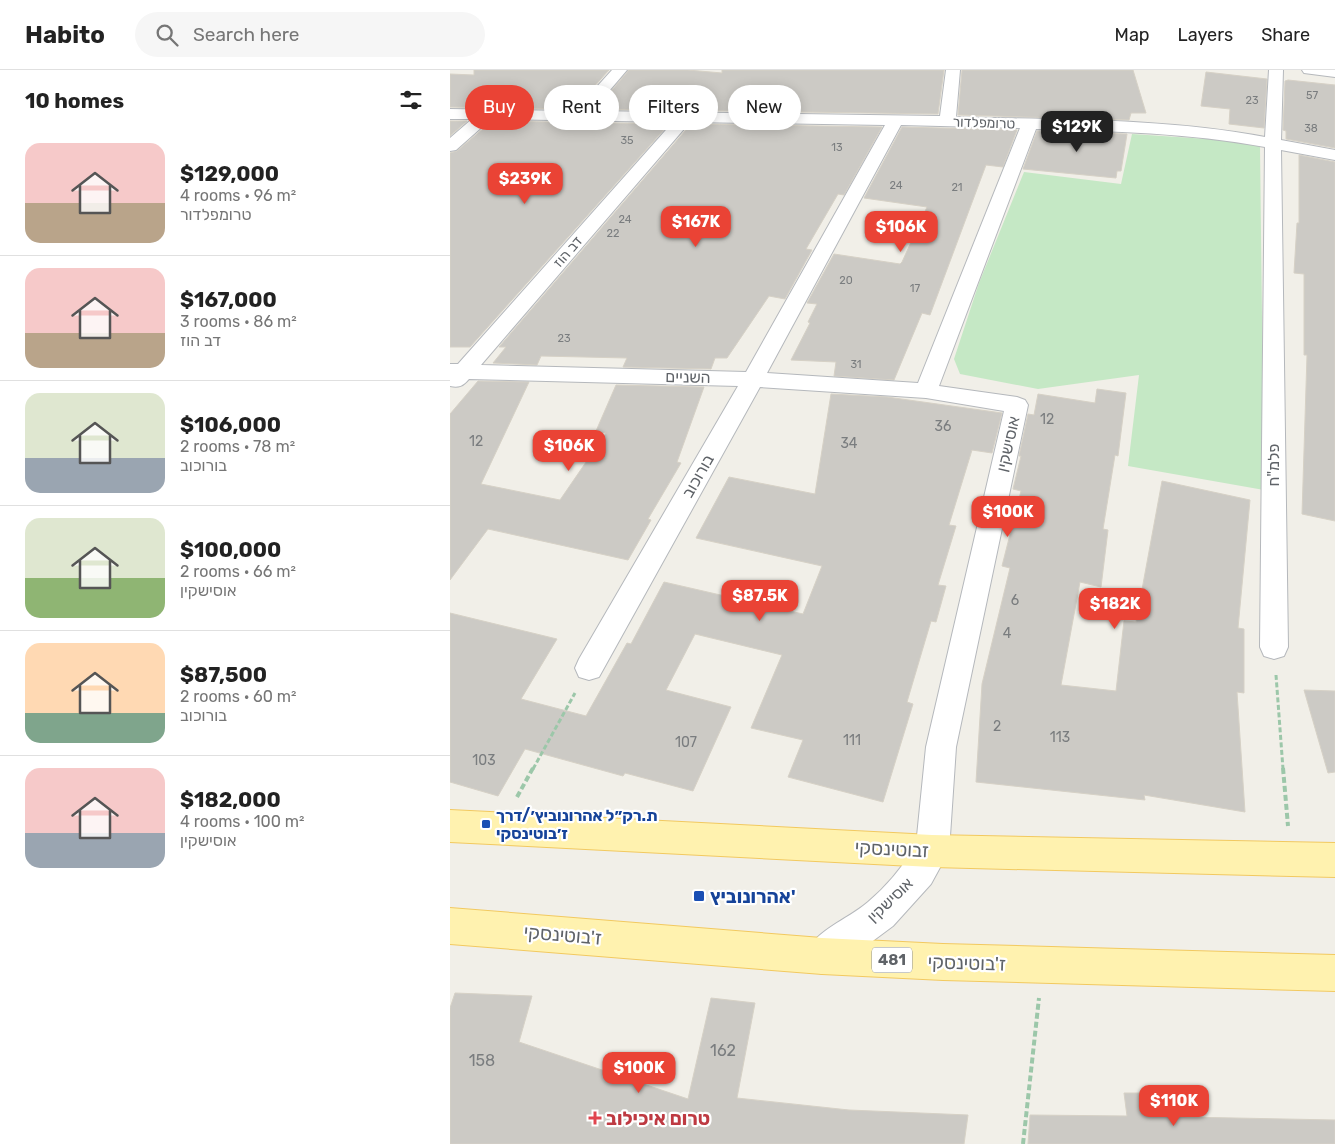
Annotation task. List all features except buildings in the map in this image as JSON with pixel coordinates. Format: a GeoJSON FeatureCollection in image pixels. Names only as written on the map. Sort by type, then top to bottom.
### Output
{"type":"FeatureCollection","features":[{"type":"Feature","properties":{"kind":"main road","name":"זבוטינסקי"},"geometry":{"type":"LineString","coordinates":[[450,826],[498,830],[932,851],[1335,860]]}},
{"type":"Feature","properties":{"kind":"main road","name":"ז'בוטינסקי"},"geometry":{"type":"LineString","coordinates":[[450,926],[822,956],[943,962],[1335,973]]}},
{"type":"Feature","properties":{"kind":"street"},"geometry":{"type":"LineString","coordinates":[[607,85],[620,70]]}},
{"type":"Feature","properties":{"kind":"street"},"geometry":{"type":"LineString","coordinates":[[946,122],[953,70]]}},
{"type":"Feature","properties":{"kind":"street","name":"פלמ\"ח"},"geometry":{"type":"LineString","coordinates":[[1274,647],[1273,144],[1276,70]]}},
{"type":"Feature","properties":{"kind":"street"},"geometry":{"type":"LineString","coordinates":[[1309,70],[1335,73]]}},
{"type":"Feature","properties":{"kind":"street","name":"טרומפלדור"},"geometry":{"type":"LineString","coordinates":[[450,114],[465,114]]}},
{"type":"Feature","properties":{"kind":"street","name":"טרומפלדור"},"geometry":{"type":"LineString","coordinates":[[718,118],[896,120],[1138,128],[1227,135],[1335,155]]}},
{"type":"Feature","properties":{"kind":"street","name":"בורוכוב"},"geometry":{"type":"LineString","coordinates":[[589,668],[753,379],[896,120]]}},
{"type":"Feature","properties":{"kind":"street"},"geometry":{"type":"LineString","coordinates":[[926,391],[1029,125]]}},
{"type":"Feature","properties":{"kind":"street"},"geometry":{"type":"LineString","coordinates":[[450,146],[469,130]]}},
{"type":"Feature","properties":{"kind":"street","name":"דב הוז"},"geometry":{"type":"LineString","coordinates":[[455,376],[674,130]]}},
{"type":"Feature","properties":{"kind":"street","name":"השניים"},"geometry":{"type":"LineString","coordinates":[[455,376],[753,379],[926,391]]}},
{"type":"Feature","properties":{"kind":"street","name":"אוסישקין"},"geometry":{"type":"LineString","coordinates":[[822,956],[880,914],[919,872],[932,851],[941,748],[1017,405],[926,391]]}},
{"type":"Feature","properties":{"kind":"path"},"geometry":{"type":"LineString","coordinates":[[1274,647],[1290,860]]}},
{"type":"Feature","properties":{"kind":"path"},"geometry":{"type":"LineString","coordinates":[[498,830],[589,668]]}},
{"type":"Feature","properties":{"kind":"path"},"geometry":{"type":"LineString","coordinates":[[1023,1144],[1043,965]]}},
{"type":"Feature","properties":{"kind":"green space"},"geometry":{"type":"Polygon","coordinates":[[[1132,134],[1222,140],[1260,146],[1264,490],[1128,466],[1139,375],[1038,389],[960,374],[954,359],[979,283],[1024,172],[1121,184],[1132,134]]]}},
{"type":"Feature","properties":{"kind":"place","name":"ת.רק״ל אהרונוביץ׳/דרך ז׳בוטינסקי"},"geometry":{"type":"Point","coordinates":[486,824]}},
{"type":"Feature","properties":{"kind":"place","name":"אהרונוביץ'"},"geometry":{"type":"Point","coordinates":[699,896]}},
{"type":"Feature","properties":{"kind":"place","name":"טרום איכילוב"},"geometry":{"type":"Point","coordinates":[595,1118]}}]}
